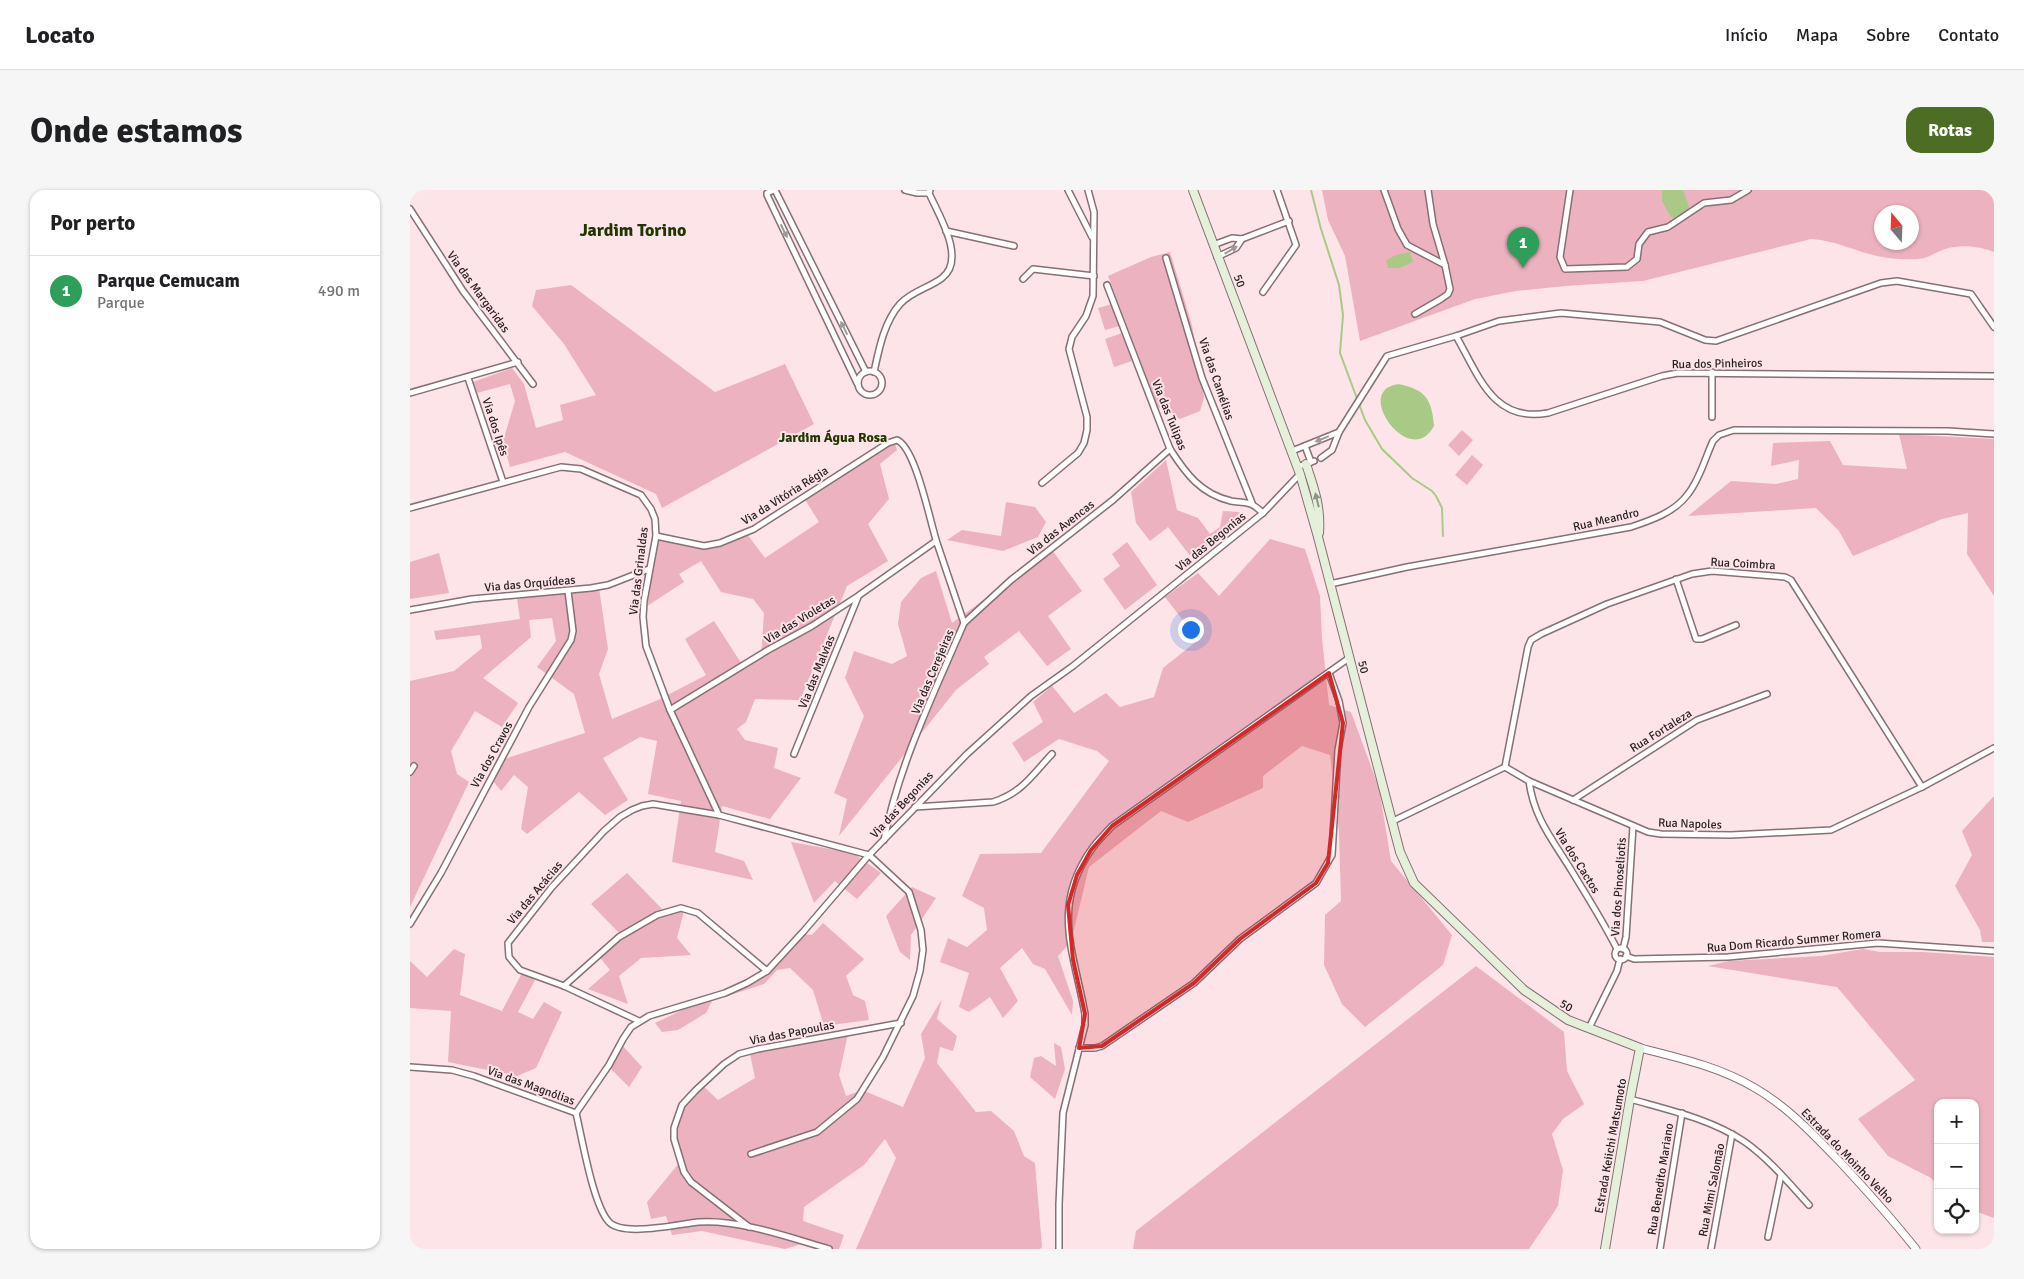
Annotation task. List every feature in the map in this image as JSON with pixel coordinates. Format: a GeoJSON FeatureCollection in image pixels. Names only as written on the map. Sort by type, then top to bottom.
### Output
{"type":"FeatureCollection","features":[{"type":"Feature","properties":{"kind":"main road","name":"50"},"geometry":{"type":"LineString","coordinates":[[1193,190],[1292,451],[1318,537],[1400,852],[1414,883],[1524,990],[1568,1020],[1640,1048]]}},
{"type":"Feature","properties":{"kind":"main road"},"geometry":{"type":"LineString","coordinates":[[1310,462],[1320,509],[1318,537]]}},
{"type":"Feature","properties":{"kind":"main road","name":"Estrada Keiichi Matsumoto"},"geometry":{"type":"LineString","coordinates":[[1605,1249],[1640,1048]]}},
{"type":"Feature","properties":{"kind":"street"},"geometry":{"type":"LineString","coordinates":[[858,383],[859,377],[866,372],[874,372],[880,376],[882,384],[879,391],[875,394],[863,393],[858,383],[766,192],[774,190],[866,372]]}},
{"type":"Feature","properties":{"kind":"street"},"geometry":{"type":"LineString","coordinates":[[874,372],[880,348],[896,309],[909,296],[944,277],[952,260],[952,249],[930,191],[917,193],[905,190]]}},
{"type":"Feature","properties":{"kind":"street"},"geometry":{"type":"LineString","coordinates":[[1068,190],[1092,237]]}},
{"type":"Feature","properties":{"kind":"street"},"geometry":{"type":"LineString","coordinates":[[1042,483],[1078,453],[1084,443],[1088,430],[1086,409],[1069,349],[1072,337],[1086,316],[1090,306],[1094,276],[1092,237],[1094,212],[1088,190]]}},
{"type":"Feature","properties":{"kind":"street"},"geometry":{"type":"LineString","coordinates":[[1263,292],[1296,245],[1277,190]]}},
{"type":"Feature","properties":{"kind":"street"},"geometry":{"type":"LineString","coordinates":[[1384,190],[1398,229],[1407,245],[1445,265]]}},
{"type":"Feature","properties":{"kind":"street"},"geometry":{"type":"LineString","coordinates":[[1415,314],[1448,294],[1450,283],[1433,224],[1428,190]]}},
{"type":"Feature","properties":{"kind":"street"},"geometry":{"type":"LineString","coordinates":[[1570,190],[1560,257],[1565,269],[1627,267],[1637,259],[1639,244],[1648,232],[1668,227],[1704,202],[1731,200],[1748,190]]}},
{"type":"Feature","properties":{"kind":"street","name":"Via das Margaridas"},"geometry":{"type":"LineString","coordinates":[[410,209],[463,291],[533,384]]}},
{"type":"Feature","properties":{"kind":"street"},"geometry":{"type":"LineString","coordinates":[[1213,245],[1232,238],[1242,239],[1289,221]]}},
{"type":"Feature","properties":{"kind":"street"},"geometry":{"type":"LineString","coordinates":[[946,231],[1014,246]]}},
{"type":"Feature","properties":{"kind":"street"},"geometry":{"type":"LineString","coordinates":[[1217,257],[1236,248],[1242,239]]}},
{"type":"Feature","properties":{"kind":"street","name":"Via das Camélias"},"geometry":{"type":"LineString","coordinates":[[1166,258],[1202,378],[1252,503]]}},
{"type":"Feature","properties":{"kind":"street"},"geometry":{"type":"LineString","coordinates":[[1023,279],[1033,269],[1094,276]]}},
{"type":"Feature","properties":{"kind":"street","name":"Rua dos Pinheiros"},"geometry":{"type":"LineString","coordinates":[[1321,458],[1332,450],[1339,432],[1387,356],[1499,321],[1568,313],[1660,322],[1705,340],[1723,341],[1881,283],[1896,281],[1971,294],[1994,327]]}},
{"type":"Feature","properties":{"kind":"street","name":"Via das Tulipas"},"geometry":{"type":"LineString","coordinates":[[1107,285],[1170,449],[1190,479],[1202,489],[1214,496],[1252,503]]}},
{"type":"Feature","properties":{"kind":"street","name":"Rua dos Pinheiros"},"geometry":{"type":"LineString","coordinates":[[1456,336],[1488,392],[1504,408],[1524,414],[1537,415],[1669,374],[1712,372],[1994,376]]}},
{"type":"Feature","properties":{"kind":"street"},"geometry":{"type":"LineString","coordinates":[[410,393],[468,378],[518,362]]}},
{"type":"Feature","properties":{"kind":"street"},"geometry":{"type":"LineString","coordinates":[[1712,372],[1712,417]]}},
{"type":"Feature","properties":{"kind":"street","name":"Via dos Ipês"},"geometry":{"type":"LineString","coordinates":[[468,378],[503,482]]}},
{"type":"Feature","properties":{"kind":"street","name":"Rua Meandro"},"geometry":{"type":"LineString","coordinates":[[1330,584],[1407,567],[1632,527],[1676,506],[1688,495],[1713,441],[1719,435],[1734,430],[1948,431],[1994,434]]}},
{"type":"Feature","properties":{"kind":"street"},"geometry":{"type":"LineString","coordinates":[[1292,451],[1339,432]]}},
{"type":"Feature","properties":{"kind":"street","name":"Via das Cerejeiras"},"geometry":{"type":"LineString","coordinates":[[883,840],[891,810],[915,740],[964,623],[936,541],[916,469],[900,441],[894,440],[888,443]]}},
{"type":"Feature","properties":{"kind":"street","name":"Via da Vitória Régia"},"geometry":{"type":"LineString","coordinates":[[656,536],[704,546],[720,543],[754,529],[888,443]]}},
{"type":"Feature","properties":{"kind":"street"},"geometry":{"type":"LineString","coordinates":[[1252,503],[1262,513],[1298,470],[1310,462],[1305,446]]}},
{"type":"Feature","properties":{"kind":"street","name":"Via das Avencas"},"geometry":{"type":"LineString","coordinates":[[964,623],[1011,580],[1113,500],[1170,449]]}},
{"type":"Feature","properties":{"kind":"street","name":"Via das Grinaldas"},"geometry":{"type":"LineString","coordinates":[[410,508],[561,467],[580,469],[641,495],[651,509],[655,520],[656,536],[644,601],[644,632],[650,659],[670,710],[719,815]]}},
{"type":"Feature","properties":{"kind":"street","name":"Via das Begonias"},"geometry":{"type":"LineString","coordinates":[[576,1114],[609,1065],[622,1039],[631,1027],[639,1021],[725,993],[767,971],[803,932],[868,855],[941,778],[1031,696],[1073,666],[1262,513]]}},
{"type":"Feature","properties":{"kind":"street","name":"Via das Violetas"},"geometry":{"type":"LineString","coordinates":[[670,710],[858,596],[936,541]]}},
{"type":"Feature","properties":{"kind":"street","name":"Via das Orquídeas"},"geometry":{"type":"LineString","coordinates":[[410,610],[472,599],[568,591],[608,585],[649,569]]}},
{"type":"Feature","properties":{"kind":"street","name":"Rua Coimbra"},"geometry":{"type":"LineString","coordinates":[[1505,767],[1528,647],[1531,640],[1608,604],[1676,579],[1712,571],[1785,577],[1792,580],[1922,786]]}},
{"type":"Feature","properties":{"kind":"street"},"geometry":{"type":"LineString","coordinates":[[1676,579],[1696,639],[1702,639],[1736,625]]}},
{"type":"Feature","properties":{"kind":"street","name":"Via dos Cravos"},"geometry":{"type":"LineString","coordinates":[[410,924],[441,873],[529,707],[571,640],[573,631],[568,591]]}},
{"type":"Feature","properties":{"kind":"street","name":"Via das Malvias"},"geometry":{"type":"LineString","coordinates":[[794,754],[858,596]]}},
{"type":"Feature","properties":{"kind":"street"},"geometry":{"type":"LineString","coordinates":[[1059,1249],[1063,1113],[1086,1014],[1069,935],[1068,905],[1077,875],[1091,850],[1112,826],[1349,658]]}},
{"type":"Feature","properties":{"kind":"street"},"geometry":{"type":"LineString","coordinates":[[1079,1048],[1102,1046],[1187,987],[1240,939],[1316,883],[1332,855],[1338,750],[1343,723],[1339,701],[1328,673]]}},
{"type":"Feature","properties":{"kind":"street","name":"Rua Fortaleza"},"geometry":{"type":"LineString","coordinates":[[1573,800],[1698,720],[1767,694]]}},
{"type":"Feature","properties":{"kind":"street","name":"Rua Napoles"},"geometry":{"type":"LineString","coordinates":[[1505,767],[1529,781],[1648,832],[1683,835],[1825,831],[1843,826],[1994,748]]}},
{"type":"Feature","properties":{"kind":"street"},"geometry":{"type":"LineString","coordinates":[[914,807],[964,805],[993,802],[1005,798],[1020,788],[1052,754]]}},
{"type":"Feature","properties":{"kind":"street"},"geometry":{"type":"LineString","coordinates":[[410,772],[414,766]]}},
{"type":"Feature","properties":{"kind":"street"},"geometry":{"type":"LineString","coordinates":[[1393,821],[1505,767]]}},
{"type":"Feature","properties":{"kind":"street","name":"Via dos Cactos"},"geometry":{"type":"LineString","coordinates":[[1529,781],[1531,798],[1540,821],[1574,874],[1617,949]]}},
{"type":"Feature","properties":{"kind":"street","name":"Via das Acácias"},"geometry":{"type":"LineString","coordinates":[[639,1021],[564,986],[520,970],[512,962],[508,952],[508,943],[552,887],[604,831],[620,817],[642,806],[653,804],[719,815]]}},
{"type":"Feature","properties":{"kind":"street"},"geometry":{"type":"LineString","coordinates":[[719,815],[868,855],[909,892],[921,930],[923,950],[914,996],[883,1057],[857,1099],[817,1132],[751,1154]]}},
{"type":"Feature","properties":{"kind":"street","name":"Via dos Pinoseliotis"},"geometry":{"type":"LineString","coordinates":[[1624,949],[1633,826]]}},
{"type":"Feature","properties":{"kind":"street"},"geometry":{"type":"LineString","coordinates":[[564,986],[619,937],[656,914],[682,908],[698,913],[767,971]]}},
{"type":"Feature","properties":{"kind":"street","name":"Rua Dom Ricardo Summer Romera"},"geometry":{"type":"LineString","coordinates":[[1626,956],[1634,958],[1702,958],[1878,943],[1994,951]]}},
{"type":"Feature","properties":{"kind":"street"},"geometry":{"type":"LineString","coordinates":[[1590,1028],[1618,971],[1620,960],[1626,956],[1624,949],[1617,949],[1615,955],[1620,960]]}},
{"type":"Feature","properties":{"kind":"street","name":"Via das Papoulas"},"geometry":{"type":"LineString","coordinates":[[750,1227],[691,1182],[684,1172],[674,1139],[674,1128],[682,1105],[724,1064],[739,1054],[900,1023]]}},
{"type":"Feature","properties":{"kind":"street","name":"Estrada do Moinho Velho"},"geometry":{"type":"LineString","coordinates":[[1640,1048],[1708,1066],[1742,1081],[1774,1100],[1819,1140],[1880,1205],[1916,1249]]}},
{"type":"Feature","properties":{"kind":"street","name":"Via das Magnólias"},"geometry":{"type":"LineString","coordinates":[[410,1067],[452,1070],[474,1076],[576,1114],[585,1158],[601,1207],[610,1223],[624,1229],[635,1230],[702,1222],[750,1227],[829,1249]]}},
{"type":"Feature","properties":{"kind":"street"},"geometry":{"type":"LineString","coordinates":[[1630,1099],[1682,1113],[1705,1121],[1732,1134],[1752,1148],[1809,1205]]}},
{"type":"Feature","properties":{"kind":"street","name":"Rua Benedito Mariano"},"geometry":{"type":"LineString","coordinates":[[1660,1249],[1682,1113]]}},
{"type":"Feature","properties":{"kind":"street","name":"Rua Mimi Salomão"},"geometry":{"type":"LineString","coordinates":[[1711,1249],[1732,1134]]}},
{"type":"Feature","properties":{"kind":"street"},"geometry":{"type":"LineString","coordinates":[[1768,1237],[1781,1175]]}},
{"type":"Feature","properties":{"kind":"highlighted area"},"geometry":{"type":"Polygon","coordinates":[[[1329,673],[1343,723],[1328,863],[1316,883],[1240,939],[1194,983],[1102,1046],[1079,1048],[1085,1014],[1073,960],[1068,905],[1077,875],[1091,850],[1112,826],[1329,673]]]}},
{"type":"Feature","properties":{"kind":"shaded area"},"geometry":{"type":"Polygon","coordinates":[[[1322,190],[1994,190],[1994,252],[1963,246],[1951,247],[1921,259],[1889,258],[1822,240],[1811,239],[1643,281],[1516,291],[1475,299],[1360,341],[1345,256],[1328,220],[1322,190]]]}},
{"type":"Feature","properties":{"kind":"shaded area"},"geometry":{"type":"Polygon","coordinates":[[[1662,190],[1683,190],[1689,206],[1688,212],[1678,218],[1671,217],[1662,201],[1662,190]]]}},
{"type":"Feature","properties":{"kind":"shaded area"},"geometry":{"type":"Polygon","coordinates":[[[1170,252],[1192,325],[1204,397],[1200,411],[1180,419],[1158,407],[1108,276],[1151,257],[1170,252]]]}},
{"type":"Feature","properties":{"kind":"shaded area"},"geometry":{"type":"Polygon","coordinates":[[[1410,252],[1413,262],[1400,268],[1388,268],[1386,260],[1396,255],[1410,252]]]}},
{"type":"Feature","properties":{"kind":"shaded area"},"geometry":{"type":"Polygon","coordinates":[[[571,285],[715,392],[785,364],[814,424],[662,508],[656,494],[565,452],[510,467],[503,441],[515,401],[510,384],[477,393],[473,382],[512,368],[524,384],[536,428],[563,420],[560,405],[596,395],[564,344],[532,306],[536,290],[571,285]]]}},
{"type":"Feature","properties":{"kind":"shaded area"},"geometry":{"type":"Polygon","coordinates":[[[1112,304],[1120,326],[1105,330],[1098,308],[1112,304]]]}},
{"type":"Feature","properties":{"kind":"shaded area"},"geometry":{"type":"Polygon","coordinates":[[[1122,333],[1132,361],[1114,367],[1105,339],[1122,333]]]}},
{"type":"Feature","properties":{"kind":"shaded area"},"geometry":{"type":"Polygon","coordinates":[[[1398,384],[1421,392],[1429,402],[1434,426],[1425,436],[1415,440],[1405,437],[1395,430],[1387,420],[1382,410],[1381,399],[1385,390],[1390,386],[1398,384]]]}},
{"type":"Feature","properties":{"kind":"shaded area"},"geometry":{"type":"Polygon","coordinates":[[[1462,430],[1473,440],[1459,456],[1448,445],[1462,430]]]}},
{"type":"Feature","properties":{"kind":"shaded area"},"geometry":{"type":"Polygon","coordinates":[[[1899,434],[1994,439],[1994,596],[1967,554],[1968,513],[1942,519],[1853,556],[1839,531],[1816,508],[1688,516],[1731,481],[1776,484],[1798,479],[1799,460],[1771,466],[1773,443],[1830,441],[1843,465],[1907,469],[1899,434]]]}},
{"type":"Feature","properties":{"kind":"shaded area"},"geometry":{"type":"Polygon","coordinates":[[[894,440],[897,450],[880,464],[889,499],[868,524],[888,561],[847,586],[800,700],[755,699],[746,722],[737,729],[745,740],[778,748],[774,768],[801,778],[770,819],[722,806],[715,852],[744,861],[753,880],[672,862],[681,801],[648,794],[657,741],[640,737],[603,758],[628,800],[605,815],[579,792],[527,834],[521,829],[528,787],[514,775],[501,791],[494,782],[498,761],[585,733],[574,694],[537,667],[556,641],[552,618],[529,620],[531,637],[483,678],[518,703],[502,727],[475,711],[451,751],[457,774],[469,782],[410,907],[410,681],[454,671],[482,648],[480,635],[436,640],[434,631],[520,619],[517,599],[599,588],[608,649],[599,674],[612,719],[658,700],[706,675],[685,639],[714,621],[745,669],[761,658],[764,613],[753,599],[721,592],[701,561],[679,574],[684,582],[647,606],[658,540],[704,549],[747,534],[765,558],[819,522],[804,498],[894,440]]]}},
{"type":"Feature","properties":{"kind":"shaded area"},"geometry":{"type":"Polygon","coordinates":[[[1472,455],[1483,465],[1467,485],[1455,475],[1472,455]]]}},
{"type":"Feature","properties":{"kind":"shaded area"},"geometry":{"type":"Polygon","coordinates":[[[1166,460],[1177,510],[1198,518],[1210,534],[1220,527],[1223,511],[1239,512],[1245,518],[1191,557],[1168,527],[1150,541],[1136,523],[1131,492],[1166,460]]]}},
{"type":"Feature","properties":{"kind":"shaded area"},"geometry":{"type":"Polygon","coordinates":[[[1006,502],[1035,507],[1046,522],[1038,537],[1003,551],[947,540],[962,530],[1001,536],[1006,502]]]}},
{"type":"Feature","properties":{"kind":"shaded area"},"geometry":{"type":"Polygon","coordinates":[[[1270,539],[1305,549],[1320,596],[1329,705],[1351,712],[1379,788],[1391,861],[1452,935],[1443,965],[1365,1027],[1342,1004],[1324,965],[1325,915],[1341,901],[1339,832],[1330,755],[1302,746],[1263,776],[1263,788],[1188,822],[1161,811],[1089,867],[1071,942],[1058,956],[1073,1001],[1072,1015],[1045,969],[1033,964],[1022,948],[1000,968],[1018,1001],[1003,1018],[990,997],[969,1012],[959,1007],[969,973],[940,962],[948,938],[967,947],[987,930],[984,908],[962,896],[980,854],[1041,853],[1109,761],[1097,751],[1059,739],[1024,762],[1012,743],[1043,722],[1033,702],[1052,686],[1074,713],[1106,693],[1120,707],[1154,697],[1163,668],[1198,640],[1165,597],[1198,573],[1219,596],[1270,539]]]}},
{"type":"Feature","properties":{"kind":"shaded area"},"geometry":{"type":"Polygon","coordinates":[[[1127,542],[1157,585],[1125,610],[1103,579],[1120,566],[1112,554],[1127,542]]]}},
{"type":"Feature","properties":{"kind":"shaded area"},"geometry":{"type":"Polygon","coordinates":[[[1052,550],[1082,591],[1048,616],[1071,649],[1047,666],[1019,631],[984,657],[989,664],[956,690],[839,836],[847,799],[834,793],[864,716],[845,678],[854,651],[892,664],[907,656],[898,624],[901,602],[921,578],[936,571],[952,623],[1052,550]]]}},
{"type":"Feature","properties":{"kind":"shaded area"},"geometry":{"type":"Polygon","coordinates":[[[439,553],[449,593],[410,599],[410,562],[439,553]]]}},
{"type":"Feature","properties":{"kind":"shaded area"},"geometry":{"type":"Polygon","coordinates":[[[1994,796],[1994,942],[1982,942],[1980,930],[1955,886],[1972,855],[1962,831],[1994,796]]]}},
{"type":"Feature","properties":{"kind":"shaded area"},"geometry":{"type":"Polygon","coordinates":[[[791,842],[853,853],[881,873],[857,899],[835,881],[814,903],[791,842]]]}},
{"type":"Feature","properties":{"kind":"shaded area"},"geometry":{"type":"Polygon","coordinates":[[[627,873],[663,910],[685,907],[677,938],[691,955],[641,958],[619,976],[628,1004],[588,989],[610,970],[598,955],[622,936],[591,904],[627,873]]]}},
{"type":"Feature","properties":{"kind":"shaded area"},"geometry":{"type":"Polygon","coordinates":[[[912,887],[936,898],[911,935],[910,960],[900,952],[886,916],[912,887]]]}},
{"type":"Feature","properties":{"kind":"shaded area"},"geometry":{"type":"Polygon","coordinates":[[[823,923],[864,959],[846,976],[853,995],[865,1001],[869,1020],[824,1026],[813,990],[790,968],[777,970],[764,984],[712,1001],[706,1013],[678,1030],[662,1032],[655,1023],[768,973],[802,934],[812,935],[823,923]]]}},
{"type":"Feature","properties":{"kind":"shaded area"},"geometry":{"type":"Polygon","coordinates":[[[454,949],[465,954],[460,995],[502,1011],[522,973],[535,980],[518,1012],[533,1019],[544,1002],[562,1012],[536,1068],[517,1076],[448,1062],[451,1011],[410,1008],[410,961],[427,977],[454,949]]]}},
{"type":"Feature","properties":{"kind":"shaded area"},"geometry":{"type":"Polygon","coordinates":[[[1863,949],[1880,952],[1923,952],[1994,957],[1994,1218],[1979,1212],[1979,1099],[1934,1099],[1934,1181],[1931,1178],[1888,1156],[1858,1119],[1915,1080],[1837,987],[1708,966],[1729,961],[1821,956],[1863,949]]]}},
{"type":"Feature","properties":{"kind":"shaded area"},"geometry":{"type":"Polygon","coordinates":[[[1476,966],[1564,1032],[1567,1071],[1584,1104],[1563,1119],[1552,1134],[1563,1170],[1558,1206],[1529,1249],[1133,1249],[1136,1231],[1476,966]]]}},
{"type":"Feature","properties":{"kind":"shaded area"},"geometry":{"type":"Polygon","coordinates":[[[942,999],[937,1019],[957,1036],[953,1051],[940,1047],[937,1063],[976,1112],[991,1111],[1014,1131],[1024,1156],[1035,1163],[1042,1247],[1040,1249],[856,1249],[896,1158],[885,1139],[864,1165],[804,1207],[803,1221],[844,1235],[839,1249],[820,1249],[801,1244],[785,1249],[702,1231],[672,1235],[666,1216],[651,1219],[647,1202],[680,1162],[671,1132],[678,1104],[701,1084],[718,1100],[755,1078],[749,1049],[848,1034],[839,1075],[846,1096],[862,1090],[903,1107],[925,1058],[921,1034],[942,999]]]}},
{"type":"Feature","properties":{"kind":"shaded area"},"geometry":{"type":"Polygon","coordinates":[[[1054,1043],[1061,1047],[1065,1069],[1055,1099],[1030,1077],[1034,1058],[1041,1056],[1056,1066],[1054,1043]]]}},
{"type":"Feature","properties":{"kind":"shaded area"},"geometry":{"type":"Polygon","coordinates":[[[621,1044],[642,1067],[629,1087],[610,1068],[621,1044]]]}},
{"type":"Feature","properties":{"kind":"waterway"},"geometry":{"type":"LineString","coordinates":[[1311,190],[1339,285],[1343,315],[1340,353],[1365,420],[1382,449],[1412,478],[1432,491],[1436,496],[1442,508],[1443,536]]}},
{"type":"Feature","properties":{"kind":"place","name":"Parque Cemucam"},"geometry":{"type":"Point","coordinates":[1523,268]}},
{"type":"Feature","properties":{"kind":"district","name":"Jardim Torino"},"geometry":{"type":"Point","coordinates":[633,230]}},
{"type":"Feature","properties":{"kind":"district","name":"Jardim Água Rosa"},"geometry":{"type":"Point","coordinates":[833,437]}}]}
